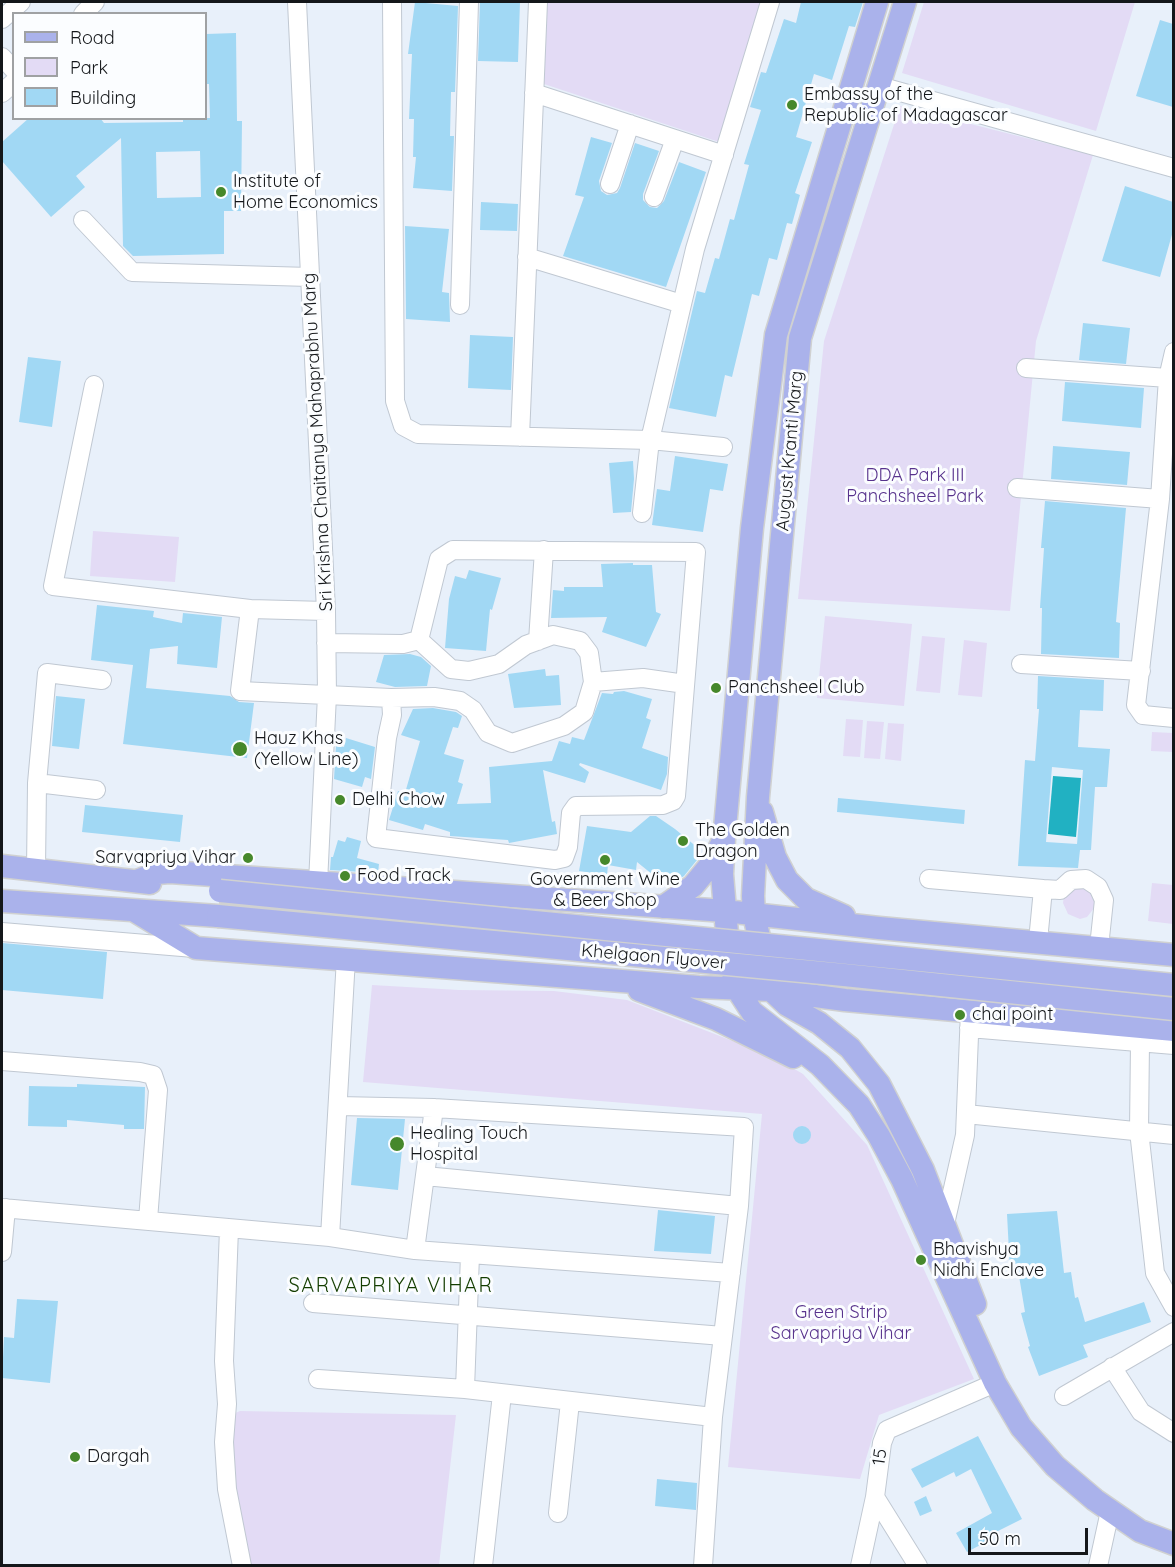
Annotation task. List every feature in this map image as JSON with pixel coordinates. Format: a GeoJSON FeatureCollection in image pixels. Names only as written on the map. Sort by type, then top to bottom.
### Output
{"type":"FeatureCollection","features":[{"type":"Feature","properties":{"kind":"main road","name":"August Kranti Marg"},"geometry":{"type":"LineString","coordinates":[[737,989],[729,957],[722,874],[724,840],[752,528],[776,335],[877,2]]}},
{"type":"Feature","properties":{"kind":"main road","name":"August Kranti Marg"},"geometry":{"type":"LineString","coordinates":[[771,990],[754,915],[758,797],[800,338],[905,2]]}},
{"type":"Feature","properties":{"kind":"main road"},"geometry":{"type":"LineString","coordinates":[[758,797],[776,857],[788,880],[798,891],[820,907],[879,928]]}},
{"type":"Feature","properties":{"kind":"main road"},"geometry":{"type":"LineString","coordinates":[[663,907],[693,886],[712,863],[724,840]]}},
{"type":"Feature","properties":{"kind":"main road","name":"Khelgaon Flyover"},"geometry":{"type":"LineString","coordinates":[[2,866],[220,891],[1173,985]]}},
{"type":"Feature","properties":{"kind":"main road"},"geometry":{"type":"LineString","coordinates":[[136,881],[157,873],[170,873],[725,911],[879,928],[1173,955]]}},
{"type":"Feature","properties":{"kind":"main road"},"geometry":{"type":"LineString","coordinates":[[544,975],[558,973],[571,966],[580,954],[585,940],[583,926],[576,913],[564,903],[550,899]]}},
{"type":"Feature","properties":{"kind":"main road","name":"Khelgaon Flyover"},"geometry":{"type":"LineString","coordinates":[[2,901],[218,916],[1173,1008]]}},
{"type":"Feature","properties":{"kind":"main road"},"geometry":{"type":"LineString","coordinates":[[135,910],[196,948],[771,990],[965,1016],[1173,1030]]}},
{"type":"Feature","properties":{"kind":"main road"},"geometry":{"type":"LineString","coordinates":[[963,935],[948,936],[935,944],[926,955],[922,969],[924,984],[931,997],[942,1006],[965,1016]]}},
{"type":"Feature","properties":{"kind":"main road"},"geometry":{"type":"LineString","coordinates":[[612,980],[705,1014],[780,1049],[842,1089]]}},
{"type":"Feature","properties":{"kind":"main road"},"geometry":{"type":"LineString","coordinates":[[737,989],[752,1012],[820,1065],[859,1105],[884,1144],[975,1322],[1001,1380],[1007,1405],[1037,1447],[1055,1466],[1110,1511],[1140,1531],[1173,1544]]}},
{"type":"Feature","properties":{"kind":"main road"},"geometry":{"type":"LineString","coordinates":[[771,990],[788,1005],[819,1023],[850,1048],[879,1084],[923,1170],[945,1224],[975,1322]]}},
{"type":"Feature","properties":{"kind":"main road"},"geometry":{"type":"LineString","coordinates":[[1001,1380],[1064,1457],[1134,1514],[1173,1533]]}},
{"type":"Feature","properties":{"kind":"street"},"geometry":{"type":"LineString","coordinates":[[2,20],[21,2]]}},
{"type":"Feature","properties":{"kind":"street","name":"Sri Krishna Chaitanya Mahaprabhu Marg"},"geometry":{"type":"LineString","coordinates":[[297,2],[326,611],[327,695],[318,883]]}},
{"type":"Feature","properties":{"kind":"street"},"geometry":{"type":"LineString","coordinates":[[392,2],[395,401],[403,426],[418,434],[650,440],[723,447]]}},
{"type":"Feature","properties":{"kind":"street"},"geometry":{"type":"LineString","coordinates":[[460,305],[469,2]]}},
{"type":"Feature","properties":{"kind":"street"},"geometry":{"type":"LineString","coordinates":[[520,437],[538,2]]}},
{"type":"Feature","properties":{"kind":"street"},"geometry":{"type":"LineString","coordinates":[[642,513],[650,440],[695,249],[770,2]]}},
{"type":"Feature","properties":{"kind":"street"},"geometry":{"type":"LineString","coordinates":[[879,86],[1173,168]]}},
{"type":"Feature","properties":{"kind":"street"},"geometry":{"type":"LineString","coordinates":[[534,93],[723,155]]}},
{"type":"Feature","properties":{"kind":"street"},"geometry":{"type":"LineString","coordinates":[[610,184],[630,124]]}},
{"type":"Feature","properties":{"kind":"street"},"geometry":{"type":"LineString","coordinates":[[654,197],[675,139]]}},
{"type":"Feature","properties":{"kind":"street"},"geometry":{"type":"LineString","coordinates":[[82,220],[132,272],[310,278]]}},
{"type":"Feature","properties":{"kind":"street"},"geometry":{"type":"LineString","coordinates":[[527,257],[682,304]]}},
{"type":"Feature","properties":{"kind":"street"},"geometry":{"type":"LineString","coordinates":[[1173,352],[1168,378],[1160,499],[1136,705],[1143,715],[1173,718]]}},
{"type":"Feature","properties":{"kind":"street"},"geometry":{"type":"LineString","coordinates":[[1026,368],[1168,378]]}},
{"type":"Feature","properties":{"kind":"street"},"geometry":{"type":"LineString","coordinates":[[94,385],[53,586],[250,609],[326,611]]}},
{"type":"Feature","properties":{"kind":"street"},"geometry":{"type":"LineString","coordinates":[[1017,488],[1160,499]]}},
{"type":"Feature","properties":{"kind":"street"},"geometry":{"type":"LineString","coordinates":[[391,698],[392,715],[387,738],[376,838],[555,860],[567,855],[571,813],[576,807],[663,805],[673,801],[696,552],[461,549],[445,553],[440,559],[419,640]]}},
{"type":"Feature","properties":{"kind":"street"},"geometry":{"type":"LineString","coordinates":[[538,641],[544,550]]}},
{"type":"Feature","properties":{"kind":"street"},"geometry":{"type":"LineString","coordinates":[[250,609],[240,691],[391,698],[434,697],[460,701],[472,710],[488,733],[512,743],[564,726],[584,712],[593,682],[589,653],[580,641],[553,635],[526,645],[499,664],[469,671],[451,669],[419,640]]}},
{"type":"Feature","properties":{"kind":"street"},"geometry":{"type":"LineString","coordinates":[[326,643],[404,644],[419,640]]}},
{"type":"Feature","properties":{"kind":"street"},"geometry":{"type":"LineString","coordinates":[[1021,664],[1141,671]]}},
{"type":"Feature","properties":{"kind":"street"},"geometry":{"type":"LineString","coordinates":[[36,870],[37,783],[47,673],[102,680]]}},
{"type":"Feature","properties":{"kind":"street"},"geometry":{"type":"LineString","coordinates":[[593,682],[643,678],[685,684]]}},
{"type":"Feature","properties":{"kind":"street"},"geometry":{"type":"LineString","coordinates":[[37,783],[96,790]]}},
{"type":"Feature","properties":{"kind":"street"},"geometry":{"type":"LineString","coordinates":[[929,879],[1060,890],[1064,884],[1078,879],[1093,882],[1104,900],[1100,947]]}},
{"type":"Feature","properties":{"kind":"street"},"geometry":{"type":"LineString","coordinates":[[1038,941],[1043,889]]}},
{"type":"Feature","properties":{"kind":"street"},"geometry":{"type":"LineString","coordinates":[[2,932],[196,948]]}},
{"type":"Feature","properties":{"kind":"street"},"geometry":{"type":"LineString","coordinates":[[330,1237],[346,958]]}},
{"type":"Feature","properties":{"kind":"street"},"geometry":{"type":"LineString","coordinates":[[945,1224],[959,1166],[966,1114],[965,1016],[1173,1045]]}},
{"type":"Feature","properties":{"kind":"street"},"geometry":{"type":"LineString","coordinates":[[1140,1042],[1139,1131],[1155,1274],[1173,1307]]}},
{"type":"Feature","properties":{"kind":"street"},"geometry":{"type":"LineString","coordinates":[[2,1061],[153,1075],[158,1090],[148,1220]]}},
{"type":"Feature","properties":{"kind":"street"},"geometry":{"type":"LineString","coordinates":[[338,1106],[434,1108],[744,1127],[739,1206],[713,1417],[703,1566]]}},
{"type":"Feature","properties":{"kind":"street"},"geometry":{"type":"LineString","coordinates":[[415,1250],[434,1108]]}},
{"type":"Feature","properties":{"kind":"street"},"geometry":{"type":"LineString","coordinates":[[966,1114],[1173,1135]]}},
{"type":"Feature","properties":{"kind":"street"},"geometry":{"type":"LineString","coordinates":[[425,1176],[739,1206]]}},
{"type":"Feature","properties":{"kind":"street"},"geometry":{"type":"LineString","coordinates":[[2,1252],[4,1208],[330,1237],[415,1250],[470,1255],[731,1273]]}},
{"type":"Feature","properties":{"kind":"street"},"geometry":{"type":"LineString","coordinates":[[229,1229],[224,1361],[227,1404],[224,1442],[227,1488],[242,1566]]}},
{"type":"Feature","properties":{"kind":"street"},"geometry":{"type":"LineString","coordinates":[[465,1389],[470,1255]]}},
{"type":"Feature","properties":{"kind":"street"},"geometry":{"type":"LineString","coordinates":[[313,1303],[723,1336]]}},
{"type":"Feature","properties":{"kind":"street"},"geometry":{"type":"LineString","coordinates":[[1064,1396],[1173,1332]]}},
{"type":"Feature","properties":{"kind":"street"},"geometry":{"type":"LineString","coordinates":[[1112,1367],[1141,1412],[1173,1433]]}},
{"type":"Feature","properties":{"kind":"street"},"geometry":{"type":"LineString","coordinates":[[318,1379],[465,1389],[713,1417]]}},
{"type":"Feature","properties":{"kind":"street","name":"15"},"geometry":{"type":"LineString","coordinates":[[860,1566],[875,1497],[882,1443],[887,1431],[1001,1380]]}},
{"type":"Feature","properties":{"kind":"street"},"geometry":{"type":"LineString","coordinates":[[483,1566],[502,1394]]}},
{"type":"Feature","properties":{"kind":"street"},"geometry":{"type":"LineString","coordinates":[[558,1513],[570,1402]]}},
{"type":"Feature","properties":{"kind":"street"},"geometry":{"type":"LineString","coordinates":[[875,1497],[918,1566]]}},
{"type":"Feature","properties":{"kind":"street"},"geometry":{"type":"LineString","coordinates":[[1098,1566],[1110,1511]]}},
{"type":"Feature","properties":{"kind":"green space"},"geometry":{"type":"Polygon","coordinates":[[[545,2],[764,2],[719,142],[541,83],[545,2]]]}},
{"type":"Feature","properties":{"kind":"green space"},"geometry":{"type":"Polygon","coordinates":[[[924,2],[1135,2],[1096,131],[902,73],[924,2]]]}},
{"type":"Feature","properties":{"kind":"green space","name":"DDA Park III Panchsheel Park"},"geometry":{"type":"Polygon","coordinates":[[[900,106],[1093,155],[1036,341],[1010,611],[798,599],[824,341],[900,106]]]}},
{"type":"Feature","properties":{"kind":"green space"},"geometry":{"type":"Polygon","coordinates":[[[93,531],[179,537],[175,582],[90,576],[93,531]]]}},
{"type":"Feature","properties":{"kind":"green space"},"geometry":{"type":"Polygon","coordinates":[[[825,616],[912,624],[904,706],[817,698],[825,616]]]}},
{"type":"Feature","properties":{"kind":"green space"},"geometry":{"type":"Polygon","coordinates":[[[922,636],[945,638],[940,693],[916,691],[922,636]]]}},
{"type":"Feature","properties":{"kind":"green space"},"geometry":{"type":"Polygon","coordinates":[[[964,640],[987,643],[982,697],[958,695],[964,640]]]}},
{"type":"Feature","properties":{"kind":"green space"},"geometry":{"type":"Polygon","coordinates":[[[846,719],[863,720],[860,757],[843,756],[846,719]]]}},
{"type":"Feature","properties":{"kind":"green space"},"geometry":{"type":"Polygon","coordinates":[[[867,721],[884,722],[880,759],[864,758],[867,721]]]}},
{"type":"Feature","properties":{"kind":"green space"},"geometry":{"type":"Polygon","coordinates":[[[888,723],[904,724],[901,761],[885,759],[888,723]]]}},
{"type":"Feature","properties":{"kind":"green space"},"geometry":{"type":"Polygon","coordinates":[[[1152,732],[1173,733],[1173,752],[1151,751],[1152,732]]]}},
{"type":"Feature","properties":{"kind":"green space"},"geometry":{"type":"Polygon","coordinates":[[[1152,883],[1173,885],[1173,924],[1148,921],[1152,883]]]}},
{"type":"Feature","properties":{"kind":"green space"},"geometry":{"type":"Polygon","coordinates":[[[1079,885],[1095,895],[1095,907],[1087,917],[1080,919],[1068,914],[1063,903],[1064,896],[1079,885]]]}},
{"type":"Feature","properties":{"kind":"green space","name":"Green Strip Sarvapriya Vihar"},"geometry":{"type":"Polygon","coordinates":[[[372,985],[459,990],[554,991],[627,1000],[774,1057],[803,1074],[867,1145],[974,1379],[879,1415],[860,1479],[728,1467],[762,1114],[363,1082],[372,985]]]}},
{"type":"Feature","properties":{"kind":"green space"},"geometry":{"type":"Polygon","coordinates":[[[240,1411],[456,1415],[439,1565],[242,1565],[226,1417],[240,1411]]]}},
{"type":"Feature","properties":{"kind":"water"},"geometry":{"type":"Polygon","coordinates":[[[1053,776],[1081,778],[1076,837],[1048,834],[1053,776]]]}},
{"type":"Feature","properties":{"kind":"building"},"geometry":{"type":"Polygon","coordinates":[[[415,2],[458,6],[455,92],[451,92],[450,136],[454,136],[452,191],[413,188],[416,157],[413,157],[414,119],[409,119],[412,54],[408,54],[415,2]]]}},
{"type":"Feature","properties":{"kind":"building"},"geometry":{"type":"Polygon","coordinates":[[[480,2],[520,2],[518,62],[478,61],[480,2]]]}},
{"type":"Feature","properties":{"kind":"building"},"geometry":{"type":"Polygon","coordinates":[[[801,2],[863,2],[855,27],[849,26],[832,80],[814,74],[796,137],[812,142],[795,193],[800,195],[792,224],[787,223],[777,260],[769,258],[759,296],[752,294],[732,377],[725,375],[716,417],[669,408],[697,291],[705,293],[715,258],[719,259],[730,219],[734,220],[749,165],[744,164],[761,110],[750,107],[761,72],[766,73],[784,19],[796,23],[801,2]]]}},
{"type":"Feature","properties":{"kind":"building"},"geometry":{"type":"Polygon","coordinates":[[[1160,20],[1173,24],[1173,107],[1136,96],[1160,20]]]}},
{"type":"Feature","properties":{"kind":"building"},"geometry":{"type":"Polygon","coordinates":[[[236,33],[237,121],[242,121],[241,211],[224,211],[224,254],[133,256],[123,246],[121,138],[76,176],[85,187],[51,217],[2,161],[2,142],[27,120],[102,120],[104,123],[207,120],[210,118],[209,84],[207,84],[207,34],[236,33]],[[200,151],[156,152],[157,198],[201,197],[200,151]]]}},
{"type":"Feature","properties":{"kind":"building"},"geometry":{"type":"Polygon","coordinates":[[[591,137],[612,143],[599,181],[601,191],[607,195],[617,193],[620,188],[635,143],[659,151],[643,194],[643,200],[650,207],[657,208],[664,201],[679,162],[706,172],[666,287],[563,256],[584,197],[575,195],[591,137]]]}},
{"type":"Feature","properties":{"kind":"building"},"geometry":{"type":"Polygon","coordinates":[[[1125,186],[1173,202],[1173,231],[1160,277],[1102,261],[1125,186]]]}},
{"type":"Feature","properties":{"kind":"building"},"geometry":{"type":"Polygon","coordinates":[[[481,202],[518,204],[517,231],[480,230],[481,202]]]}},
{"type":"Feature","properties":{"kind":"building"},"geometry":{"type":"Polygon","coordinates":[[[405,226],[449,229],[442,292],[449,293],[450,322],[406,319],[405,226]]]}},
{"type":"Feature","properties":{"kind":"building"},"geometry":{"type":"Polygon","coordinates":[[[1083,323],[1130,328],[1126,364],[1079,360],[1083,323]]]}},
{"type":"Feature","properties":{"kind":"building"},"geometry":{"type":"Polygon","coordinates":[[[470,335],[513,337],[511,390],[468,388],[470,335]]]}},
{"type":"Feature","properties":{"kind":"building"},"geometry":{"type":"Polygon","coordinates":[[[28,357],[61,361],[52,427],[19,422],[28,357]]]}},
{"type":"Feature","properties":{"kind":"building"},"geometry":{"type":"Polygon","coordinates":[[[1065,382],[1144,388],[1141,428],[1062,421],[1065,382]]]}},
{"type":"Feature","properties":{"kind":"building"},"geometry":{"type":"Polygon","coordinates":[[[1053,446],[1130,452],[1127,485],[1051,479],[1053,446]]]}},
{"type":"Feature","properties":{"kind":"building"},"geometry":{"type":"Polygon","coordinates":[[[675,456],[728,464],[723,491],[710,489],[703,532],[652,525],[657,489],[670,491],[675,456]]]}},
{"type":"Feature","properties":{"kind":"building"},"geometry":{"type":"Polygon","coordinates":[[[633,461],[631,512],[613,513],[609,463],[633,461]]]}},
{"type":"Feature","properties":{"kind":"building"},"geometry":{"type":"Polygon","coordinates":[[[1045,501],[1126,508],[1116,622],[1120,623],[1119,658],[1041,654],[1042,608],[1040,608],[1044,548],[1041,548],[1045,501]]]}},
{"type":"Feature","properties":{"kind":"building"},"geometry":{"type":"Polygon","coordinates":[[[633,563],[633,565],[652,565],[656,612],[661,614],[646,647],[602,632],[607,617],[551,618],[553,590],[564,591],[564,587],[603,587],[601,564],[633,563]]]}},
{"type":"Feature","properties":{"kind":"building"},"geometry":{"type":"Polygon","coordinates":[[[469,570],[501,578],[492,610],[490,609],[486,651],[445,648],[449,599],[455,576],[466,579],[469,570]]]}},
{"type":"Feature","properties":{"kind":"building"},"geometry":{"type":"Polygon","coordinates":[[[97,605],[154,611],[153,617],[182,623],[183,613],[222,617],[217,668],[177,664],[178,646],[150,649],[146,688],[230,696],[239,702],[254,703],[247,758],[123,744],[133,665],[91,660],[97,605]]]}},
{"type":"Feature","properties":{"kind":"building"},"geometry":{"type":"Polygon","coordinates":[[[410,654],[421,657],[431,666],[427,686],[395,687],[376,682],[384,655],[410,654]]]}},
{"type":"Feature","properties":{"kind":"building"},"geometry":{"type":"Polygon","coordinates":[[[545,669],[546,676],[559,675],[561,705],[514,708],[508,674],[545,669]]]}},
{"type":"Feature","properties":{"kind":"building"},"geometry":{"type":"Polygon","coordinates":[[[1038,676],[1104,680],[1103,711],[1080,710],[1078,747],[1110,749],[1107,787],[1095,787],[1091,850],[1080,850],[1078,868],[1018,866],[1025,760],[1035,761],[1039,709],[1037,709],[1038,676]],[[1052,767],[1046,842],[1077,844],[1083,770],[1052,767]]]}},
{"type":"Feature","properties":{"kind":"building"},"geometry":{"type":"Polygon","coordinates":[[[624,691],[652,699],[646,718],[651,720],[642,748],[668,757],[667,774],[661,790],[580,763],[579,765],[589,772],[585,783],[543,770],[552,822],[555,821],[557,834],[509,843],[508,840],[450,836],[450,832],[425,824],[423,830],[389,820],[398,791],[405,793],[420,741],[401,735],[413,709],[433,708],[456,712],[462,716],[458,728],[453,727],[444,754],[464,760],[458,782],[463,784],[457,804],[491,803],[489,767],[552,761],[559,741],[570,744],[572,737],[584,740],[602,693],[613,694],[624,691]]]}},
{"type":"Feature","properties":{"kind":"building"},"geometry":{"type":"Polygon","coordinates":[[[56,696],[85,699],[79,749],[52,746],[56,696]]]}},
{"type":"Feature","properties":{"kind":"building"},"geometry":{"type":"Polygon","coordinates":[[[346,738],[375,747],[371,779],[365,777],[362,787],[334,779],[336,745],[344,747],[346,738]]]}},
{"type":"Feature","properties":{"kind":"building"},"geometry":{"type":"Polygon","coordinates":[[[838,798],[965,810],[964,824],[837,812],[838,798]]]}},
{"type":"Feature","properties":{"kind":"building"},"geometry":{"type":"Polygon","coordinates":[[[85,805],[183,815],[180,842],[82,832],[85,805]]]}},
{"type":"Feature","properties":{"kind":"building"},"geometry":{"type":"Polygon","coordinates":[[[650,816],[656,816],[698,848],[697,860],[684,876],[668,887],[637,862],[636,870],[608,865],[607,875],[579,871],[587,826],[631,832],[650,816]]]}},
{"type":"Feature","properties":{"kind":"building"},"geometry":{"type":"Polygon","coordinates":[[[347,837],[361,841],[357,858],[379,864],[378,873],[330,870],[331,857],[333,857],[338,840],[345,842],[347,837]]]}},
{"type":"Feature","properties":{"kind":"building"},"geometry":{"type":"Polygon","coordinates":[[[2,943],[107,952],[103,999],[2,990],[2,943]]]}},
{"type":"Feature","properties":{"kind":"building"},"geometry":{"type":"Polygon","coordinates":[[[77,1084],[145,1087],[144,1129],[124,1129],[124,1125],[67,1120],[67,1127],[28,1126],[29,1086],[77,1087],[77,1084]]]}},
{"type":"Feature","properties":{"kind":"building"},"geometry":{"type":"Polygon","coordinates":[[[357,1118],[405,1119],[398,1190],[351,1185],[357,1118]]]}},
{"type":"Feature","properties":{"kind":"building"},"geometry":{"type":"Polygon","coordinates":[[[798,1126],[806,1126],[811,1131],[809,1142],[798,1144],[793,1139],[793,1131],[798,1126]]]}},
{"type":"Feature","properties":{"kind":"building"},"geometry":{"type":"Polygon","coordinates":[[[658,1210],[715,1216],[711,1254],[654,1251],[658,1210]]]}},
{"type":"Feature","properties":{"kind":"building"},"geometry":{"type":"Polygon","coordinates":[[[1057,1211],[1064,1273],[1071,1272],[1075,1298],[1078,1297],[1085,1322],[1144,1302],[1151,1322],[1083,1345],[1088,1357],[1039,1376],[1028,1347],[1030,1346],[1021,1313],[1025,1312],[1018,1270],[1010,1271],[1007,1214],[1057,1211]]]}},
{"type":"Feature","properties":{"kind":"building"},"geometry":{"type":"Polygon","coordinates":[[[17,1299],[58,1301],[50,1383],[2,1378],[4,1337],[14,1338],[17,1299]]]}},
{"type":"Feature","properties":{"kind":"building"},"geometry":{"type":"Polygon","coordinates":[[[978,1436],[1022,1519],[984,1538],[986,1542],[967,1552],[956,1533],[992,1513],[971,1469],[956,1477],[954,1472],[922,1488],[911,1469],[978,1436]]]}},
{"type":"Feature","properties":{"kind":"building"},"geometry":{"type":"Polygon","coordinates":[[[657,1479],[697,1483],[696,1510],[655,1506],[657,1479]]]}},
{"type":"Feature","properties":{"kind":"building"},"geometry":{"type":"Polygon","coordinates":[[[926,1496],[932,1511],[920,1516],[914,1502],[926,1496]]]}},
{"type":"Feature","properties":{"kind":"place","name":"Embassy of the Republic of Madagascar"},"geometry":{"type":"Point","coordinates":[792,105]}},
{"type":"Feature","properties":{"kind":"place","name":"Institute of Home Economics"},"geometry":{"type":"Point","coordinates":[221,192]}},
{"type":"Feature","properties":{"kind":"place","name":"Panchsheel Club"},"geometry":{"type":"Point","coordinates":[716,688]}},
{"type":"Feature","properties":{"kind":"place","name":"Hauz Khas (Yellow Line)"},"geometry":{"type":"Point","coordinates":[240,749]}},
{"type":"Feature","properties":{"kind":"place","name":"Delhi Chow"},"geometry":{"type":"Point","coordinates":[340,800]}},
{"type":"Feature","properties":{"kind":"place","name":"The Golden Dragon"},"geometry":{"type":"Point","coordinates":[683,841]}},
{"type":"Feature","properties":{"kind":"place","name":"Sarvapriya Vihar"},"geometry":{"type":"Point","coordinates":[248,858]}},
{"type":"Feature","properties":{"kind":"place","name":"Government Wine & Beer Shop"},"geometry":{"type":"Point","coordinates":[605,860]}},
{"type":"Feature","properties":{"kind":"place","name":"Food Track"},"geometry":{"type":"Point","coordinates":[345,876]}},
{"type":"Feature","properties":{"kind":"place","name":"chai point"},"geometry":{"type":"Point","coordinates":[960,1015]}},
{"type":"Feature","properties":{"kind":"place","name":"Healing Touch Hospital"},"geometry":{"type":"Point","coordinates":[397,1144]}},
{"type":"Feature","properties":{"kind":"place","name":"Bhavishya Nidhi Enclave"},"geometry":{"type":"Point","coordinates":[921,1260]}},
{"type":"Feature","properties":{"kind":"place","name":"Dargah"},"geometry":{"type":"Point","coordinates":[75,1457]}},
{"type":"Feature","properties":{"kind":"district","name":"SARVAPRIYA VIHAR"},"geometry":{"type":"Point","coordinates":[391,1286]}}]}
